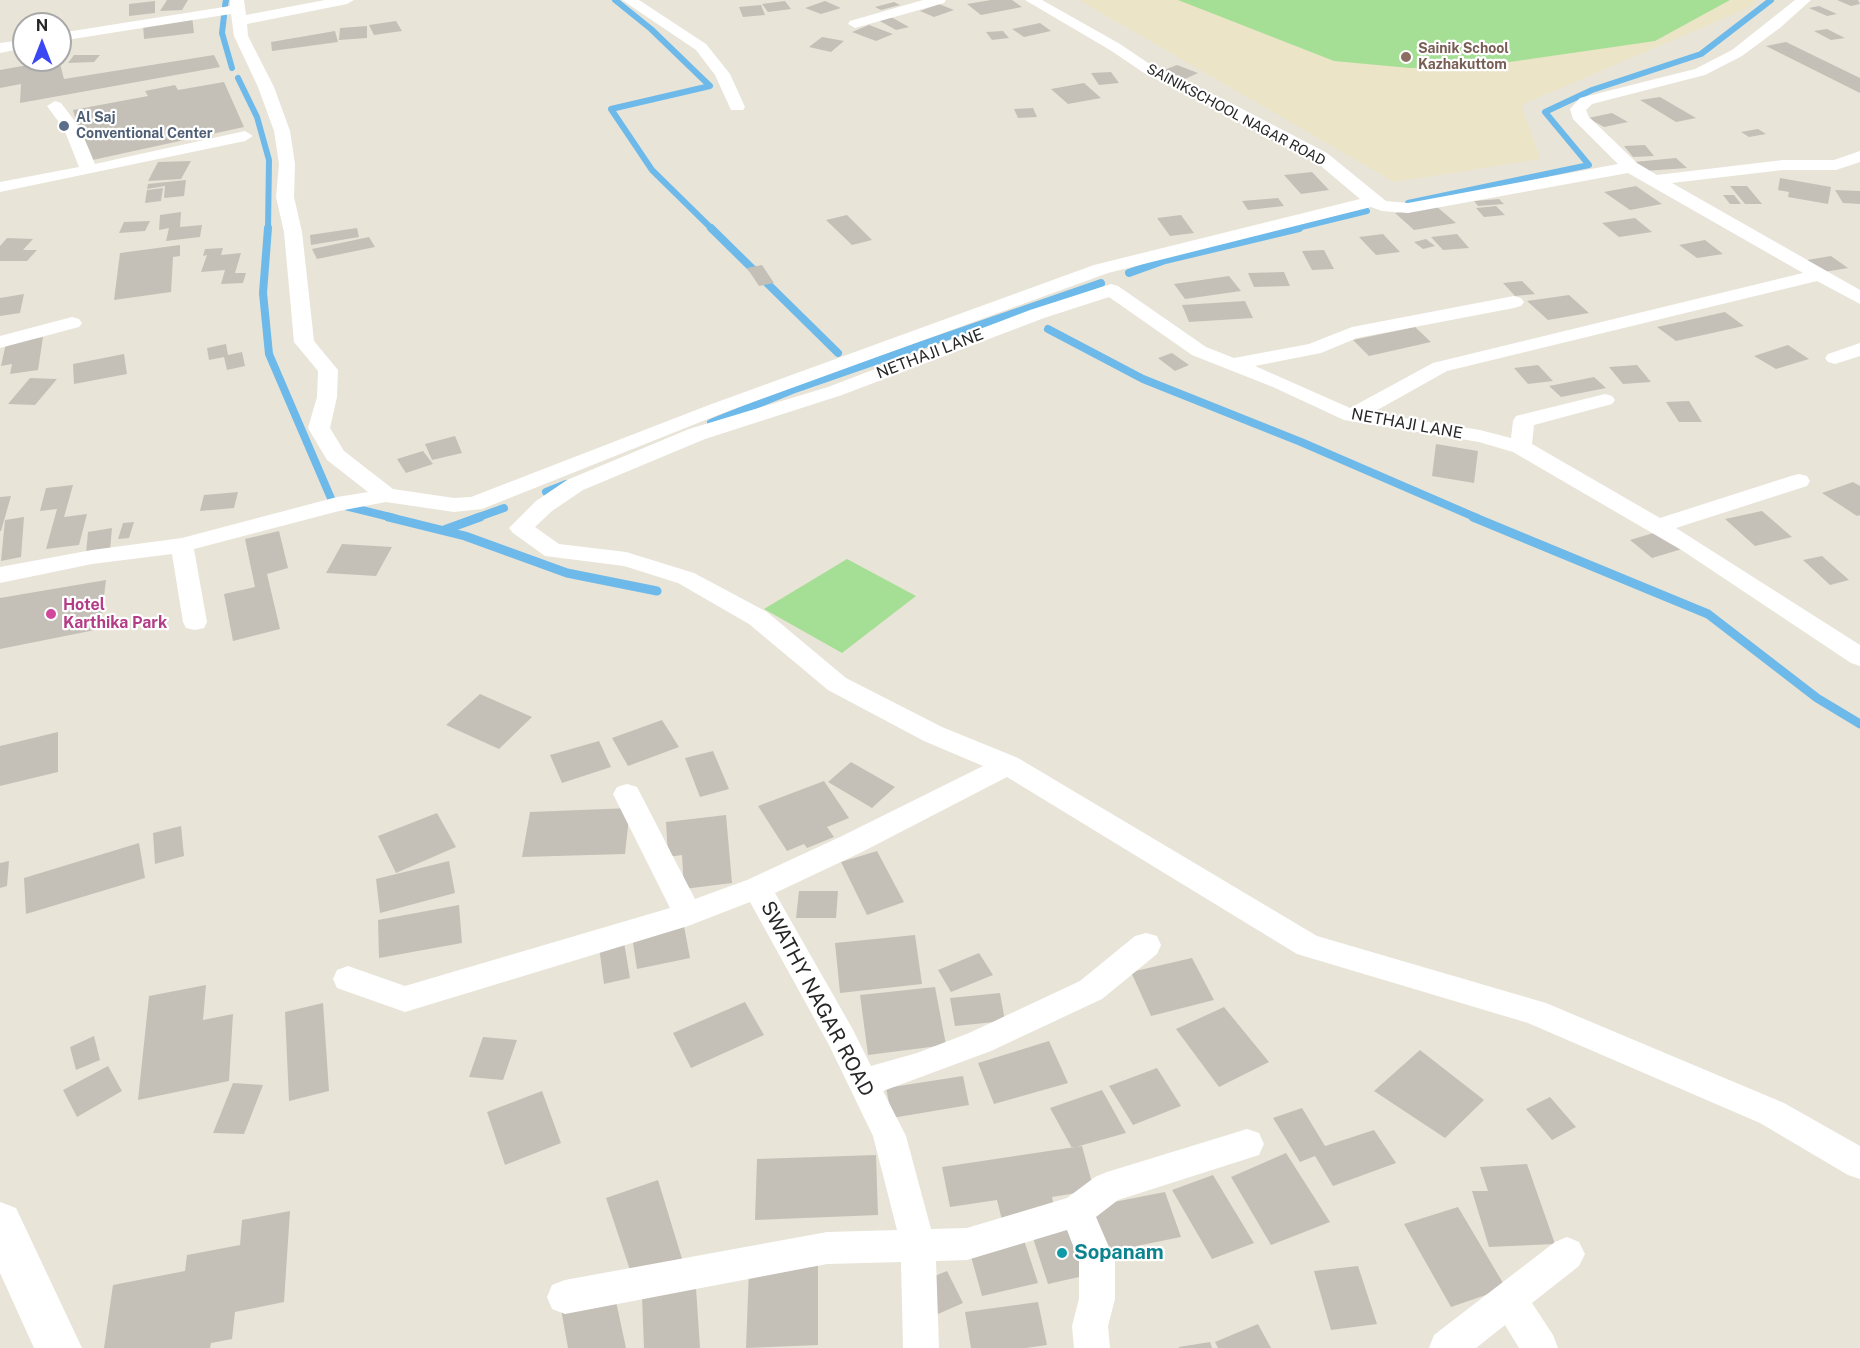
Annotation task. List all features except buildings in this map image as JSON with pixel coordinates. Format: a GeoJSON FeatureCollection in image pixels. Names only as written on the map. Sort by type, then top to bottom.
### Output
{"type":"FeatureCollection","features":[{"type":"Feature","properties":{"kind":"street"},"geometry":{"type":"LineString","coordinates":[[72,35],[238,10],[347,0]]}},
{"type":"Feature","properties":{"kind":"street"},"geometry":{"type":"LineString","coordinates":[[629,0],[701,47],[722,74],[737,107]]}},
{"type":"Feature","properties":{"kind":"street"},"geometry":{"type":"LineString","coordinates":[[855,24],[939,0]]}},
{"type":"Feature","properties":{"kind":"street","name":"SAINIKSCHOOL NAGAR ROAD"},"geometry":{"type":"LineString","coordinates":[[1032,0],[1115,47],[1152,72],[1219,103],[1321,157],[1373,201]]}},
{"type":"Feature","properties":{"kind":"street"},"geometry":{"type":"LineString","coordinates":[[1804,0],[1737,53],[1700,72],[1586,101],[1578,109],[1581,119],[1631,167],[1860,298]]}},
{"type":"Feature","properties":{"kind":"street"},"geometry":{"type":"LineString","coordinates":[[238,10],[241,36],[266,87],[282,131],[287,164],[285,197],[293,232],[304,342],[328,370],[327,397],[319,428],[335,455],[386,495]]}},
{"type":"Feature","properties":{"kind":"street"},"geometry":{"type":"LineString","coordinates":[[55,106],[72,128],[89,170]]}},
{"type":"Feature","properties":{"kind":"street"},"geometry":{"type":"LineString","coordinates":[[0,187],[245,136]]}},
{"type":"Feature","properties":{"kind":"street"},"geometry":{"type":"LineString","coordinates":[[1654,180],[1783,165],[1836,165],[1860,156]]}},
{"type":"Feature","properties":{"kind":"street"},"geometry":{"type":"LineString","coordinates":[[0,575],[92,558],[182,545],[337,504],[386,495],[454,505],[474,504],[716,409],[1101,269],[1373,201],[1382,206],[1408,208],[1631,167]]}},
{"type":"Feature","properties":{"kind":"street"},"geometry":{"type":"LineString","coordinates":[[1351,416],[1440,367],[1820,275]]}},
{"type":"Feature","properties":{"kind":"street","name":"NETHAJI LANE"},"geometry":{"type":"LineString","coordinates":[[1008,765],[933,734],[837,684],[758,618],[686,578],[626,560],[552,551],[521,528],[544,506],[575,485],[698,434],[835,391],[1037,314],[1112,290],[1199,351],[1351,416],[1400,426],[1480,436],[1521,447],[1658,526],[1860,657]]}},
{"type":"Feature","properties":{"kind":"street"},"geometry":{"type":"LineString","coordinates":[[1232,364],[1314,350],[1352,333],[1514,302]]}},
{"type":"Feature","properties":{"kind":"street"},"geometry":{"type":"LineString","coordinates":[[0,342],[72,323]]}},
{"type":"Feature","properties":{"kind":"street"},"geometry":{"type":"LineString","coordinates":[[1835,358],[1860,349]]}},
{"type":"Feature","properties":{"kind":"street"},"geometry":{"type":"LineString","coordinates":[[1521,447],[1524,422],[1605,400]]}},
{"type":"Feature","properties":{"kind":"street"},"geometry":{"type":"LineString","coordinates":[[1658,526],[1799,481]]}},
{"type":"Feature","properties":{"kind":"street"},"geometry":{"type":"LineString","coordinates":[[182,545],[195,622]]}},
{"type":"Feature","properties":{"kind":"street"},"geometry":{"type":"LineString","coordinates":[[1008,765],[1308,945],[1535,1012],[1772,1113],[1860,1164]]}},
{"type":"Feature","properties":{"kind":"street","name":"SWATHY NAGAR ROAD"},"geometry":{"type":"LineString","coordinates":[[921,1348],[918,1245],[889,1136],[841,1037],[757,888],[852,844],[1008,765]]}},
{"type":"Feature","properties":{"kind":"street"},"geometry":{"type":"LineString","coordinates":[[627,794],[688,914]]}},
{"type":"Feature","properties":{"kind":"street"},"geometry":{"type":"LineString","coordinates":[[348,979],[405,999],[688,914],[757,888]]}},
{"type":"Feature","properties":{"kind":"street"},"geometry":{"type":"LineString","coordinates":[[863,1083],[921,1065],[980,1042],[1091,990],[1146,945]]}},
{"type":"Feature","properties":{"kind":"street"},"geometry":{"type":"LineString","coordinates":[[565,1297],[827,1248],[967,1244],[1077,1211],[1107,1188],[1247,1144]]}},
{"type":"Feature","properties":{"kind":"street"},"geometry":{"type":"LineString","coordinates":[[1077,1211],[1097,1261],[1097,1299],[1090,1326],[1092,1348]]}},
{"type":"Feature","properties":{"kind":"street"},"geometry":{"type":"LineString","coordinates":[[0,1223],[58,1348]]}},
{"type":"Feature","properties":{"kind":"street"},"geometry":{"type":"LineString","coordinates":[[1447,1348],[1567,1254]]}},
{"type":"Feature","properties":{"kind":"street"},"geometry":{"type":"LineString","coordinates":[[1509,1300],[1540,1348]]}},
{"type":"Feature","properties":{"kind":"shaded area","name":"Sainik School Kazhakuttom"},"geometry":{"type":"Polygon","coordinates":[[[1079,0],[1757,0],[1748,8],[1521,105],[1540,159],[1394,182],[1079,0]]]}},
{"type":"Feature","properties":{"kind":"green space"},"geometry":{"type":"Polygon","coordinates":[[[1178,0],[1730,0],[1655,41],[1482,66],[1410,68],[1334,61],[1178,0]]]}},
{"type":"Feature","properties":{"kind":"green space"},"geometry":{"type":"Polygon","coordinates":[[[847,559],[916,596],[842,653],[764,609],[847,559]]]}},
{"type":"Feature","properties":{"kind":"waterway"},"geometry":{"type":"LineString","coordinates":[[225,6],[226,0]]}},
{"type":"Feature","properties":{"kind":"waterway"},"geometry":{"type":"LineString","coordinates":[[615,0],[651,29],[710,86],[611,109],[652,170],[712,229]]}},
{"type":"Feature","properties":{"kind":"waterway"},"geometry":{"type":"LineString","coordinates":[[1408,203],[1589,165],[1545,112],[1592,90],[1701,54],[1771,0]]}},
{"type":"Feature","properties":{"kind":"waterway"},"geometry":{"type":"LineString","coordinates":[[224,16],[222,33],[232,68]]}},
{"type":"Feature","properties":{"kind":"waterway"},"geometry":{"type":"LineString","coordinates":[[238,78],[257,117],[269,160],[268,229]]}},
{"type":"Feature","properties":{"kind":"waterway"},"geometry":{"type":"LineString","coordinates":[[1293,229],[1367,211]]}},
{"type":"Feature","properties":{"kind":"waterway"},"geometry":{"type":"LineString","coordinates":[[268,228],[263,293],[269,354],[333,503],[394,518]]}},
{"type":"Feature","properties":{"kind":"waterway"},"geometry":{"type":"LineString","coordinates":[[711,228],[838,353]]}},
{"type":"Feature","properties":{"kind":"waterway"},"geometry":{"type":"LineString","coordinates":[[1129,273],[1165,260],[1299,228]]}},
{"type":"Feature","properties":{"kind":"waterway"},"geometry":{"type":"LineString","coordinates":[[711,423],[792,390],[1101,283]]}},
{"type":"Feature","properties":{"kind":"waterway"},"geometry":{"type":"LineString","coordinates":[[1048,329],[1143,379],[1301,442],[1477,518]]}},
{"type":"Feature","properties":{"kind":"waterway"},"geometry":{"type":"LineString","coordinates":[[546,492],[566,484]]}},
{"type":"Feature","properties":{"kind":"waterway"},"geometry":{"type":"LineString","coordinates":[[476,518],[504,508]]}},
{"type":"Feature","properties":{"kind":"waterway"},"geometry":{"type":"LineString","coordinates":[[388,517],[465,536],[567,573],[657,591]]}},
{"type":"Feature","properties":{"kind":"waterway"},"geometry":{"type":"LineString","coordinates":[[444,530],[480,517]]}},
{"type":"Feature","properties":{"kind":"waterway"},"geometry":{"type":"LineString","coordinates":[[1473,517],[1708,614],[1817,698],[1860,724]]}},
{"type":"Feature","properties":{"kind":"place","name":"Sainik School Kazhakuttom"},"geometry":{"type":"Point","coordinates":[1406,57]}},
{"type":"Feature","properties":{"kind":"place","name":"Al Saj Conventional Center"},"geometry":{"type":"Point","coordinates":[64,126]}},
{"type":"Feature","properties":{"kind":"place","name":"Hotel Karthika Park"},"geometry":{"type":"Point","coordinates":[51,614]}},
{"type":"Feature","properties":{"kind":"place","name":"Sopanam"},"geometry":{"type":"Point","coordinates":[1062,1253]}}]}
